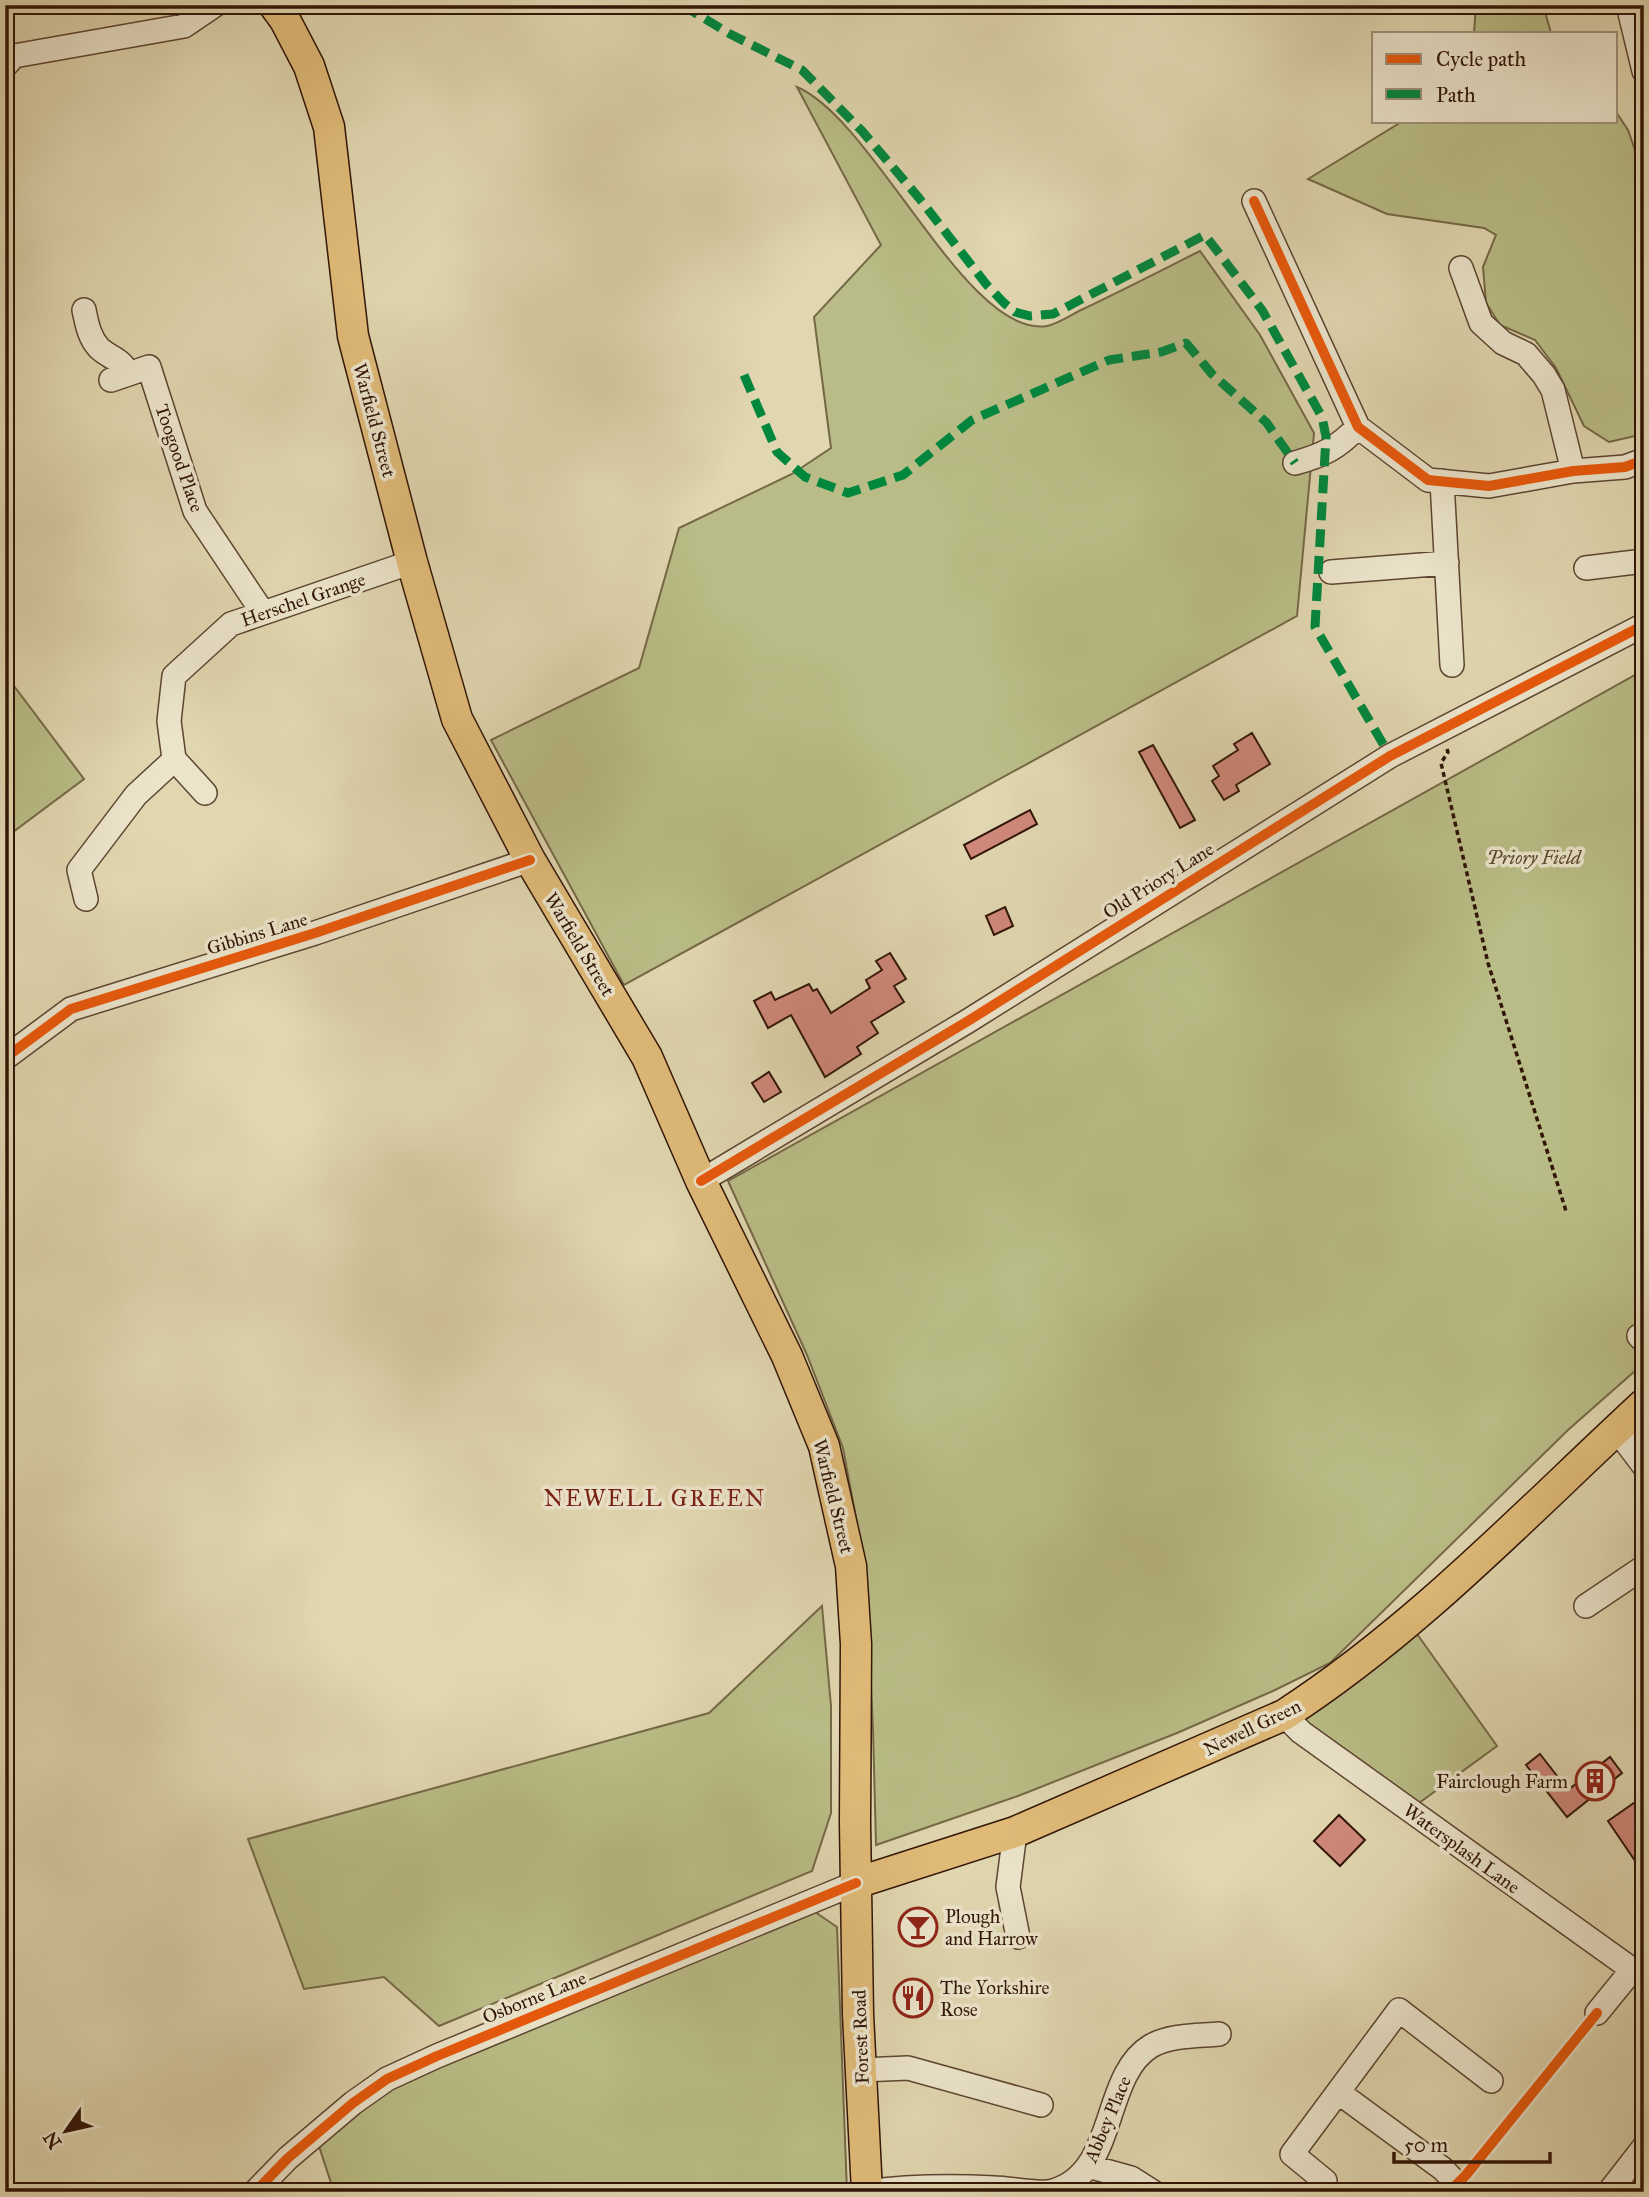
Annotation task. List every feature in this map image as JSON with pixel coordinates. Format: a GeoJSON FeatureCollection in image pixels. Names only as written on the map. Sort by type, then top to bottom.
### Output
{"type":"FeatureCollection","features":[{"type":"Feature","properties":{"kind":"main road","name":"Warfield Street"},"geometry":{"type":"LineString","coordinates":[[274,5],[309,66],[329,127],[353,336],[412,562],[457,719],[530,860],[647,1057],[701,1181],[787,1356],[824,1446],[851,1566],[856,1644],[856,1883]]}},
{"type":"Feature","properties":{"kind":"main road","name":"Newell Green"},"geometry":{"type":"LineString","coordinates":[[856,1883],[1015,1832],[1284,1715],[1311,1697],[1438,1597],[1644,1404]]}},
{"type":"Feature","properties":{"kind":"main road","name":"Forest Road"},"geometry":{"type":"LineString","coordinates":[[856,1883],[867,2192]]}},
{"type":"Feature","properties":{"kind":"street"},"geometry":{"type":"LineString","coordinates":[[5,66],[14,55],[184,26],[215,5]]}},
{"type":"Feature","properties":{"kind":"street"},"geometry":{"type":"LineString","coordinates":[[1628,5],[1644,71]]}},
{"type":"Feature","properties":{"kind":"street"},"geometry":{"type":"LineString","coordinates":[[1254,201],[1358,427],[1428,480],[1489,486],[1573,471],[1625,467],[1644,460]]}},
{"type":"Feature","properties":{"kind":"street"},"geometry":{"type":"LineString","coordinates":[[1461,268],[1481,323],[1503,343],[1526,354],[1553,390],[1573,471]]}},
{"type":"Feature","properties":{"kind":"street","name":"Toogood Place"},"geometry":{"type":"LineString","coordinates":[[84,310],[91,337],[106,354],[124,364],[120,377],[149,368],[195,511],[262,612]]}},
{"type":"Feature","properties":{"kind":"street"},"geometry":{"type":"LineString","coordinates":[[1295,463],[1325,455],[1343,443],[1358,427]]}},
{"type":"Feature","properties":{"kind":"street"},"geometry":{"type":"LineString","coordinates":[[1442,481],[1452,665]]}},
{"type":"Feature","properties":{"kind":"street"},"geometry":{"type":"LineString","coordinates":[[1586,568],[1644,561]]}},
{"type":"Feature","properties":{"kind":"street","name":"Herschel Grange"},"geometry":{"type":"LineString","coordinates":[[174,760],[169,721],[174,676],[231,624],[412,562]]}},
{"type":"Feature","properties":{"kind":"street"},"geometry":{"type":"LineString","coordinates":[[1332,572],[1447,563]]}},
{"type":"Feature","properties":{"kind":"street","name":"Old Priory Lane"},"geometry":{"type":"LineString","coordinates":[[701,1181],[957,1027],[1390,756],[1644,625]]}},
{"type":"Feature","properties":{"kind":"street"},"geometry":{"type":"LineString","coordinates":[[86,899],[79,870],[136,795],[174,760],[205,793]]}},
{"type":"Feature","properties":{"kind":"street","name":"Gibbins Lane"},"geometry":{"type":"LineString","coordinates":[[5,1058],[71,1009],[315,933],[530,860]]}},
{"type":"Feature","properties":{"kind":"street"},"geometry":{"type":"LineString","coordinates":[[1616,1430],[1644,1466]]}},
{"type":"Feature","properties":{"kind":"street"},"geometry":{"type":"LineString","coordinates":[[1586,1606],[1644,1567]]}},
{"type":"Feature","properties":{"kind":"street","name":"Watersplash Lane"},"geometry":{"type":"LineString","coordinates":[[1284,1715],[1301,1732],[1638,1974]]}},
{"type":"Feature","properties":{"kind":"street"},"geometry":{"type":"LineString","coordinates":[[1015,1832],[1008,1887],[1018,1937]]}},
{"type":"Feature","properties":{"kind":"street","name":"Osborne Lane"},"geometry":{"type":"LineString","coordinates":[[255,2192],[321,2128],[387,2079],[856,1883]]}},
{"type":"Feature","properties":{"kind":"street"},"geometry":{"type":"LineString","coordinates":[[1597,2013],[1638,1974]]}},
{"type":"Feature","properties":{"kind":"street"},"geometry":{"type":"LineString","coordinates":[[1325,2181],[1292,2154],[1399,2010],[1491,2081]]}},
{"type":"Feature","properties":{"kind":"street","name":"Abbey Place"},"geometry":{"type":"LineString","coordinates":[[867,2192],[894,2188],[995,2188],[1052,2192],[1081,2176],[1088,2166],[1096,2153],[1129,2068],[1151,2046],[1180,2037],[1219,2034]]}},
{"type":"Feature","properties":{"kind":"street"},"geometry":{"type":"LineString","coordinates":[[861,2070],[908,2068],[1041,2105]]}},
{"type":"Feature","properties":{"kind":"street"},"geometry":{"type":"LineString","coordinates":[[1338,2092],[1443,2169],[1459,2188]]}},
{"type":"Feature","properties":{"kind":"street"},"geometry":{"type":"LineString","coordinates":[[1609,2192],[1644,2147]]}},
{"type":"Feature","properties":{"kind":"street"},"geometry":{"type":"LineString","coordinates":[[1088,2166],[1131,2178],[1153,2192]]}},
{"type":"Feature","properties":{"kind":"path"},"geometry":{"type":"LineString","coordinates":[[1448,752],[1441,763],[1488,963],[1566,1211]]}},
{"type":"Feature","properties":{"kind":"green space"},"geometry":{"type":"Polygon","coordinates":[[[1476,5],[1543,5],[1551,32],[1474,32],[1476,5]]]}},
{"type":"Feature","properties":{"kind":"green space"},"geometry":{"type":"Polygon","coordinates":[[[797,87],[827,107],[858,140],[953,265],[985,299],[1016,321],[1047,326],[1056,323],[1200,251],[1260,335],[1314,433],[1297,616],[624,985],[491,740],[639,668],[679,528],[792,474],[831,448],[814,317],[881,245],[797,87]]]}},
{"type":"Feature","properties":{"kind":"green space"},"geometry":{"type":"Polygon","coordinates":[[[1618,115],[1628,130],[1644,176],[1644,434],[1609,442],[1584,426],[1556,368],[1535,340],[1500,325],[1486,303],[1483,267],[1496,235],[1484,228],[1387,214],[1308,179],[1401,122],[1618,122],[1618,115]]]}},
{"type":"Feature","properties":{"kind":"green space","name":"Priory Field"},"geometry":{"type":"Polygon","coordinates":[[[1644,670],[1644,1363],[1568,1430],[1330,1663],[1177,1733],[1018,1796],[876,1845],[865,1566],[843,1448],[807,1355],[728,1181],[1644,670]]]}},
{"type":"Feature","properties":{"kind":"green space"},"geometry":{"type":"Polygon","coordinates":[[[5,674],[84,779],[5,838],[5,674]]]}},
{"type":"Feature","properties":{"kind":"green space"},"geometry":{"type":"Polygon","coordinates":[[[822,1606],[831,1706],[831,1813],[812,1871],[439,2026],[384,1977],[304,1989],[248,1839],[709,1713],[822,1606]]]}},
{"type":"Feature","properties":{"kind":"green space"},"geometry":{"type":"Polygon","coordinates":[[[1417,1634],[1497,1746],[1419,1803],[1302,1720],[1417,1634]]]}},
{"type":"Feature","properties":{"kind":"green space"},"geometry":{"type":"Polygon","coordinates":[[[815,1912],[837,1927],[847,2192],[334,2192],[312,2125],[457,2053],[815,1912]]]}},
{"type":"Feature","properties":{"kind":"building"},"geometry":{"type":"Polygon","coordinates":[[[1252,733],[1270,764],[1236,785],[1239,791],[1224,800],[1212,781],[1219,776],[1213,766],[1238,750],[1234,744],[1252,733]]]}},
{"type":"Feature","properties":{"kind":"building"},"geometry":{"type":"Polygon","coordinates":[[[1153,745],[1195,820],[1180,828],[1139,752],[1153,745]]]}},
{"type":"Feature","properties":{"kind":"building"},"geometry":{"type":"Polygon","coordinates":[[[1030,810],[1037,824],[971,859],[964,845],[1030,810]]]}},
{"type":"Feature","properties":{"kind":"building"},"geometry":{"type":"Polygon","coordinates":[[[1005,907],[1013,926],[994,935],[986,916],[1005,907]]]}},
{"type":"Feature","properties":{"kind":"building"},"geometry":{"type":"Polygon","coordinates":[[[890,953],[906,979],[894,986],[904,1002],[871,1022],[878,1033],[857,1047],[861,1054],[825,1077],[791,1015],[768,1028],[754,1001],[771,992],[775,1000],[809,984],[813,991],[817,989],[831,1013],[870,988],[866,980],[882,970],[876,961],[890,953]]]}},
{"type":"Feature","properties":{"kind":"building"},"geometry":{"type":"Polygon","coordinates":[[[769,1072],[781,1092],[764,1102],[752,1083],[769,1072]]]}},
{"type":"Feature","properties":{"kind":"building","name":"Fairclough Farm"},"geometry":{"type":"Polygon","coordinates":[[[1540,1754],[1568,1790],[1610,1757],[1622,1773],[1567,1817],[1526,1765],[1540,1754]]]}},
{"type":"Feature","properties":{"kind":"building"},"geometry":{"type":"Polygon","coordinates":[[[1644,1796],[1644,1874],[1608,1821],[1644,1796]]]}},
{"type":"Feature","properties":{"kind":"building"},"geometry":{"type":"Polygon","coordinates":[[[1339,1815],[1365,1840],[1340,1866],[1314,1841],[1339,1815]]]}},
{"type":"Feature","properties":{"kind":"marked path"},"geometry":{"type":"LineString","coordinates":[[682,5],[730,34],[802,70],[862,131],[986,284],[1015,312],[1030,316],[1053,314],[1205,235],[1262,310],[1322,417],[1326,437],[1315,627],[1390,756]]}},
{"type":"Feature","properties":{"kind":"marked path"},"geometry":{"type":"LineString","coordinates":[[744,375],[777,452],[805,477],[848,493],[903,475],[972,420],[1109,360],[1161,352],[1186,343],[1212,374],[1266,422],[1295,463]]}},
{"type":"Feature","properties":{"kind":"cycle path"},"geometry":{"type":"LineString","coordinates":[[1254,201],[1358,427],[1428,480],[1489,486],[1573,471],[1625,467],[1644,460]]}},
{"type":"Feature","properties":{"kind":"cycle path"},"geometry":{"type":"LineString","coordinates":[[701,1181],[968,1021],[1390,756],[1644,625]]}},
{"type":"Feature","properties":{"kind":"cycle path"},"geometry":{"type":"LineString","coordinates":[[5,1058],[71,1009],[315,933],[530,860]]}},
{"type":"Feature","properties":{"kind":"cycle path"},"geometry":{"type":"LineString","coordinates":[[255,2192],[288,2158],[353,2103],[387,2079],[856,1883]]}},
{"type":"Feature","properties":{"kind":"cycle path"},"geometry":{"type":"LineString","coordinates":[[1449,2192],[1466,2175],[1597,2013]]}},
{"type":"Feature","properties":{"kind":"place","name":"Fairclough Farm"},"geometry":{"type":"Point","coordinates":[1595,1781]}},
{"type":"Feature","properties":{"kind":"place","name":"Plough and Harrow"},"geometry":{"type":"Point","coordinates":[918,1927]}},
{"type":"Feature","properties":{"kind":"place","name":"The Yorkshire Rose"},"geometry":{"type":"Point","coordinates":[913,1998]}},
{"type":"Feature","properties":{"kind":"district","name":"NEWELL GREEN"},"geometry":{"type":"Point","coordinates":[655,1498]}}]}
